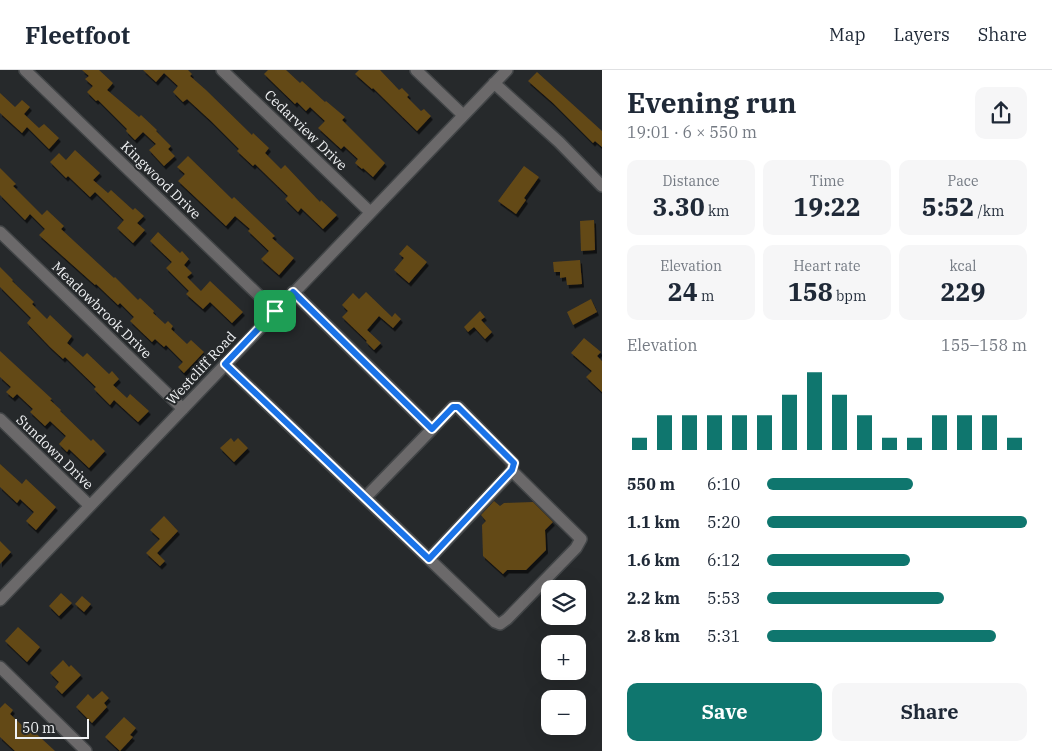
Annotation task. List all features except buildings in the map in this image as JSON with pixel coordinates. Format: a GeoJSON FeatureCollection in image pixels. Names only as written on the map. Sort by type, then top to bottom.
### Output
{"type":"FeatureCollection","features":[{"type":"Feature","properties":{"kind":"street","name":"Kingwood Drive"},"geometry":{"type":"LineString","coordinates":[[25,70],[275,311]]}},
{"type":"Feature","properties":{"kind":"street","name":"Cedarview Drive"},"geometry":{"type":"LineString","coordinates":[[222,70],[370,212]]}},
{"type":"Feature","properties":{"kind":"street"},"geometry":{"type":"LineString","coordinates":[[416,70],[463,115]]}},
{"type":"Feature","properties":{"kind":"street","name":"Westcliff Road"},"geometry":{"type":"LineString","coordinates":[[0,600],[507,70]]}},
{"type":"Feature","properties":{"kind":"street"},"geometry":{"type":"LineString","coordinates":[[494,83],[559,142],[602,186]]}},
{"type":"Feature","properties":{"kind":"street","name":"Meadowbrook Drive"},"geometry":{"type":"LineString","coordinates":[[0,232],[183,409]]}},
{"type":"Feature","properties":{"kind":"street"},"geometry":{"type":"LineString","coordinates":[[293,292],[432,429]]}},
{"type":"Feature","properties":{"kind":"street"},"geometry":{"type":"LineString","coordinates":[[225,364],[494,622],[500,624],[576,548],[581,539],[512,470]]}},
{"type":"Feature","properties":{"kind":"street"},"geometry":{"type":"LineString","coordinates":[[365,498],[453,407],[458,407],[514,463],[512,470],[429,559]]}},
{"type":"Feature","properties":{"kind":"street","name":"Sundown Drive"},"geometry":{"type":"LineString","coordinates":[[0,420],[90,506]]}},
{"type":"Feature","properties":{"kind":"street"},"geometry":{"type":"LineString","coordinates":[[0,667],[86,751]]}},
{"type":"Feature","properties":{"kind":"route"},"geometry":{"type":"LineString","coordinates":[[293,292],[432,429],[453,407],[458,407],[514,463],[512,470],[429,559],[225,364],[275,311],[293,292]]}}]}
